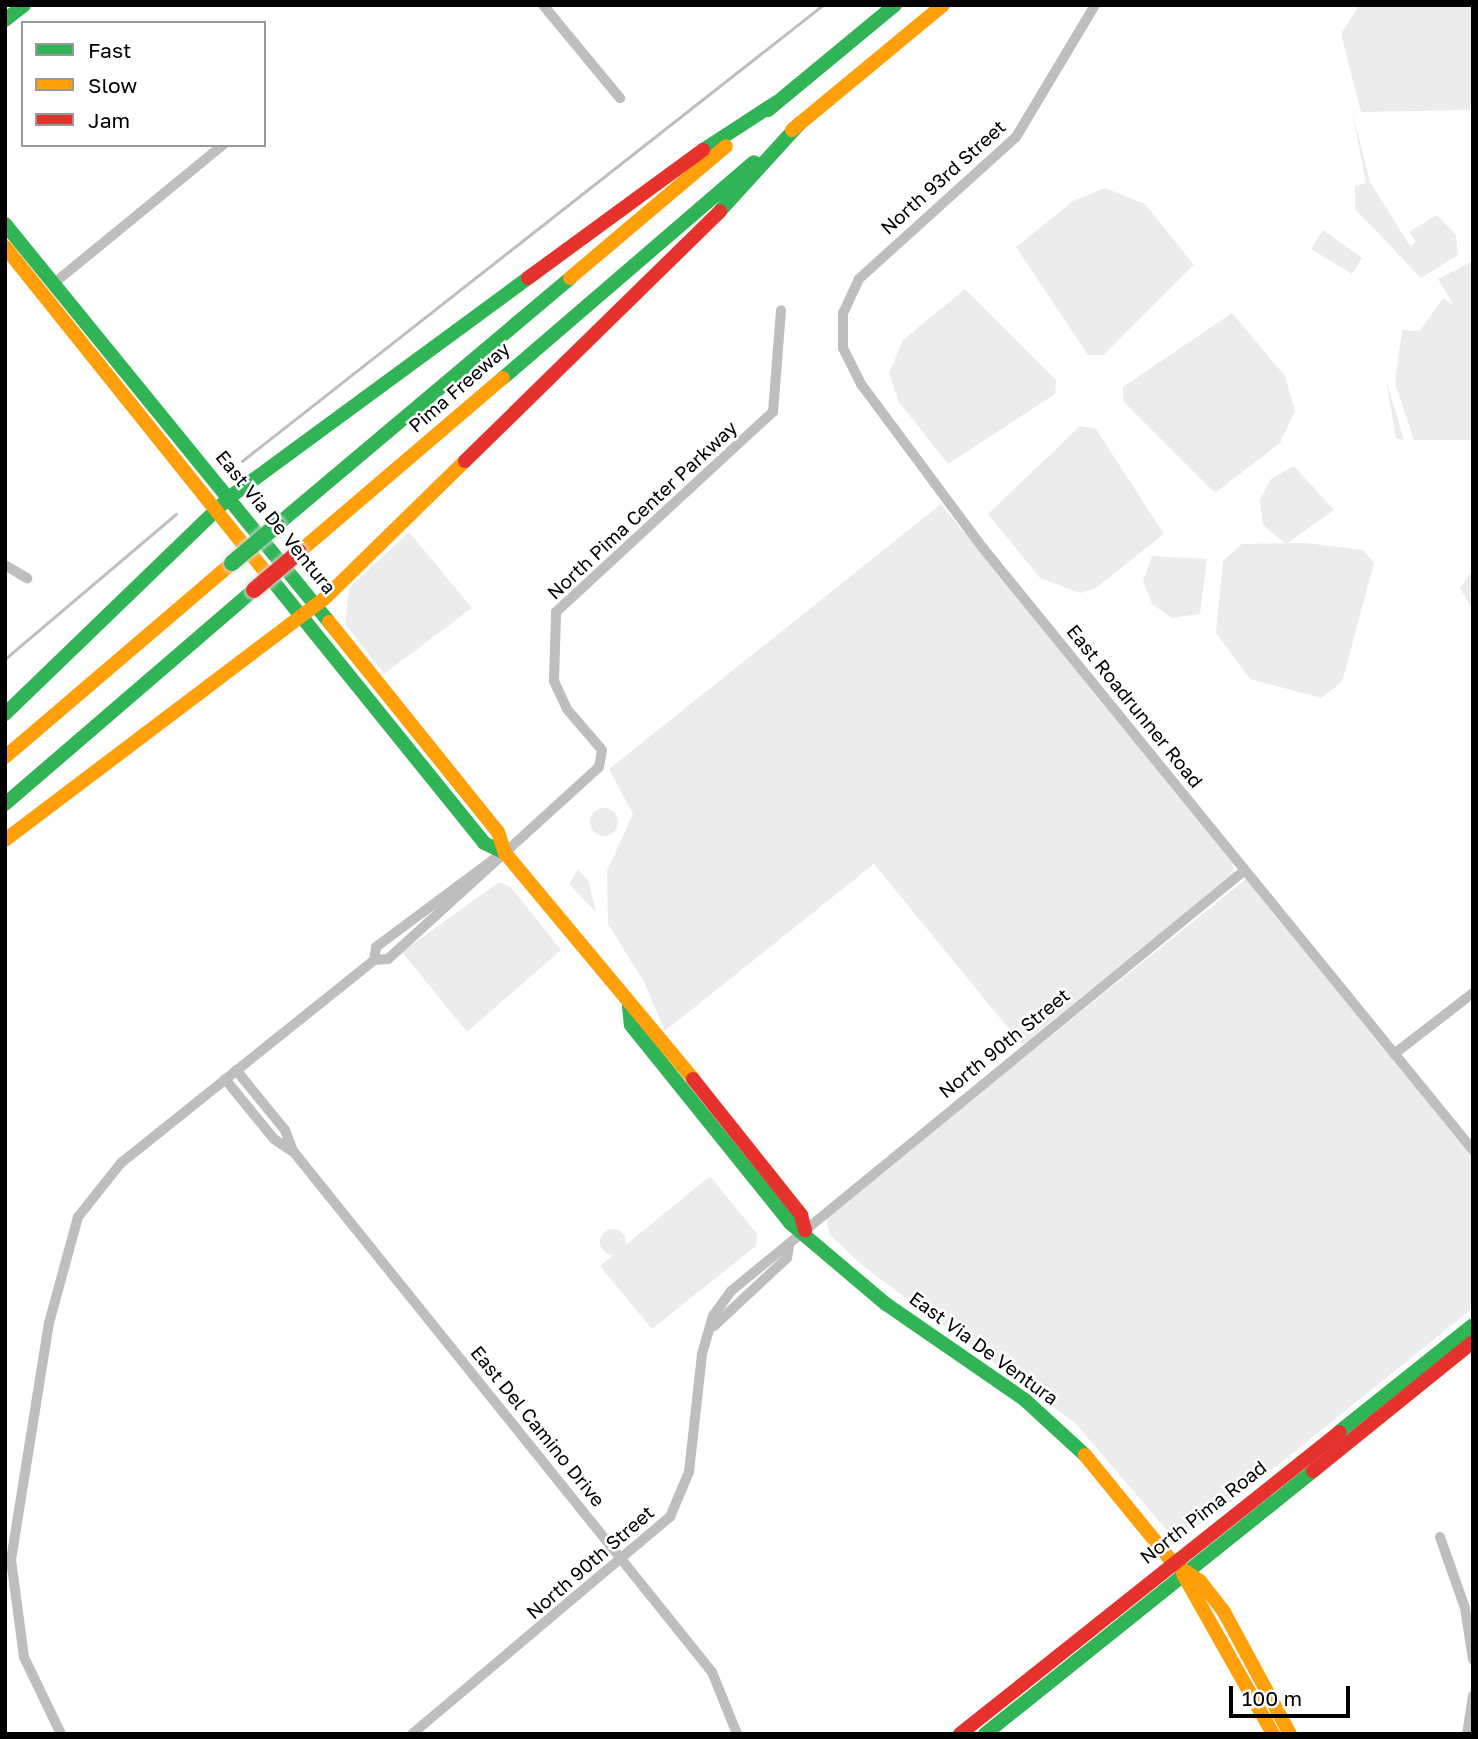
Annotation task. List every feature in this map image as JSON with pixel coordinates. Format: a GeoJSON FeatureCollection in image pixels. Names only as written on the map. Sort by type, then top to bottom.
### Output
{"type":"FeatureCollection","features":[{"type":"Feature","properties":{"kind":"main road"},"geometry":{"type":"LineString","coordinates":[[5,20],[23,5]]}},
{"type":"Feature","properties":{"kind":"main road","name":"Pima Freeway"},"geometry":{"type":"LineString","coordinates":[[5,757],[895,5]]}},
{"type":"Feature","properties":{"kind":"main road","name":"Pima Freeway"},"geometry":{"type":"LineString","coordinates":[[5,804],[800,123],[943,5]]}},
{"type":"Feature","properties":{"kind":"main road"},"geometry":{"type":"LineString","coordinates":[[5,714],[230,497],[690,158],[777,102]]}},
{"type":"Feature","properties":{"kind":"main road"},"geometry":{"type":"LineString","coordinates":[[5,839],[316,605],[741,191],[800,123]]}},
{"type":"Feature","properties":{"kind":"main road","name":"East Via De Ventura"},"geometry":{"type":"LineString","coordinates":[[5,224],[230,497],[480,809],[505,853],[629,1007],[732,1126],[801,1214],[805,1230],[879,1299],[1058,1427],[1178,1568],[1189,1594],[1243,1672],[1273,1734]]}},
{"type":"Feature","properties":{"kind":"main road","name":"East Via De Ventura"},"geometry":{"type":"LineString","coordinates":[[5,247],[484,843],[505,853]]}},
{"type":"Feature","properties":{"kind":"main road","name":"North Pima Road"},"geometry":{"type":"LineString","coordinates":[[985,1734],[1178,1568],[1473,1325]]}},
{"type":"Feature","properties":{"kind":"main road","name":"North Pima Road"},"geometry":{"type":"LineString","coordinates":[[960,1734],[1473,1342]]}},
{"type":"Feature","properties":{"kind":"main road","name":"East Via De Ventura"},"geometry":{"type":"LineString","coordinates":[[1178,1568],[1200,1581],[1230,1621],[1290,1734]]}},
{"type":"Feature","properties":{"kind":"street"},"geometry":{"type":"LineString","coordinates":[[543,5],[620,98]]}},
{"type":"Feature","properties":{"kind":"street","name":"North 93rd Street"},"geometry":{"type":"LineString","coordinates":[[873,263],[1016,137],[1095,5]]}},
{"type":"Feature","properties":{"kind":"street"},"geometry":{"type":"LineString","coordinates":[[53,284],[221,147]]}},
{"type":"Feature","properties":{"kind":"street","name":"East Roadrunner Road"},"geometry":{"type":"LineString","coordinates":[[873,263],[843,313],[843,348],[856,376],[982,547],[1473,1150]]}},
{"type":"Feature","properties":{"kind":"street","name":"North Pima Center Parkway"},"geometry":{"type":"LineString","coordinates":[[61,1734],[24,1657],[11,1575],[63,1258],[78,1217],[109,1175],[374,960],[388,959],[603,761],[602,750],[559,696],[556,612],[773,412],[781,310]]}},
{"type":"Feature","properties":{"kind":"street"},"geometry":{"type":"LineString","coordinates":[[5,565],[27,578]]}},
{"type":"Feature","properties":{"kind":"street","name":"North Pima Center Parkway"},"geometry":{"type":"LineString","coordinates":[[374,960],[376,947],[477,866],[505,853]]}},
{"type":"Feature","properties":{"kind":"street","name":"North 90th Street"},"geometry":{"type":"LineString","coordinates":[[412,1734],[658,1531],[682,1493],[702,1354],[714,1325],[787,1258],[789,1247],[805,1230],[1245,870]]}},
{"type":"Feature","properties":{"kind":"street"},"geometry":{"type":"LineString","coordinates":[[1394,1054],[1473,993]]}},
{"type":"Feature","properties":{"kind":"street","name":"East Del Camino Drive"},"geometry":{"type":"LineString","coordinates":[[231,1075],[285,1130],[293,1151],[718,1680],[737,1734]]}},
{"type":"Feature","properties":{"kind":"street"},"geometry":{"type":"LineString","coordinates":[[1440,1537],[1465,1608],[1473,1659]]}},
{"type":"Feature","properties":{"kind":"street"},"geometry":{"type":"LineString","coordinates":[[1468,1734],[1473,1695]]}},
{"type":"Feature","properties":{"kind":"shaded area"},"geometry":{"type":"Polygon","coordinates":[[[1359,5],[1473,5],[1473,110],[1361,112],[1341,34],[1359,5]]]}},
{"type":"Feature","properties":{"kind":"shaded area"},"geometry":{"type":"Polygon","coordinates":[[[1352,111],[1370,182],[1410,246],[1416,242],[1409,232],[1437,215],[1456,235],[1458,255],[1421,278],[1355,209],[1355,186],[1366,183],[1352,111]]]}},
{"type":"Feature","properties":{"kind":"shaded area"},"geometry":{"type":"Polygon","coordinates":[[[1105,188],[1145,204],[1194,265],[1103,355],[1088,355],[1016,247],[1073,201],[1105,188]]]}},
{"type":"Feature","properties":{"kind":"shaded area"},"geometry":{"type":"Polygon","coordinates":[[[1323,230],[1362,258],[1352,274],[1311,249],[1323,230]]]}},
{"type":"Feature","properties":{"kind":"shaded area"},"geometry":{"type":"Polygon","coordinates":[[[1473,261],[1473,440],[1414,440],[1395,383],[1402,330],[1420,331],[1443,298],[1454,306],[1438,279],[1473,261]]]}},
{"type":"Feature","properties":{"kind":"shaded area"},"geometry":{"type":"Polygon","coordinates":[[[965,289],[1056,380],[1055,394],[948,464],[899,402],[889,373],[903,340],[965,289]]]}},
{"type":"Feature","properties":{"kind":"shaded area"},"geometry":{"type":"Polygon","coordinates":[[[1232,313],[1285,376],[1295,411],[1280,443],[1215,493],[1123,401],[1123,387],[1232,313]]]}},
{"type":"Feature","properties":{"kind":"shaded area"},"geometry":{"type":"Polygon","coordinates":[[[1386,380],[1404,440],[1396,438],[1386,380]]]}},
{"type":"Feature","properties":{"kind":"shaded area"},"geometry":{"type":"Polygon","coordinates":[[[1080,426],[1096,429],[1164,534],[1096,588],[1080,593],[1040,578],[988,514],[1080,426]]]}},
{"type":"Feature","properties":{"kind":"shaded area"},"geometry":{"type":"Polygon","coordinates":[[[1294,466],[1334,510],[1286,544],[1263,525],[1260,500],[1271,479],[1294,466]]]}},
{"type":"Feature","properties":{"kind":"shaded area"},"geometry":{"type":"Polygon","coordinates":[[[941,504],[1232,861],[1234,873],[1022,1045],[874,864],[665,1031],[644,982],[608,924],[607,871],[633,814],[609,769],[941,504]]]}},
{"type":"Feature","properties":{"kind":"shaded area"},"geometry":{"type":"Polygon","coordinates":[[[409,532],[472,608],[384,674],[345,624],[348,598],[350,587],[409,532]]]}},
{"type":"Feature","properties":{"kind":"shaded area"},"geometry":{"type":"Polygon","coordinates":[[[1306,543],[1363,550],[1374,563],[1342,682],[1321,698],[1250,679],[1216,633],[1223,561],[1242,544],[1306,543]]]}},
{"type":"Feature","properties":{"kind":"shaded area"},"geometry":{"type":"Polygon","coordinates":[[[1152,556],[1207,559],[1200,614],[1172,618],[1152,604],[1143,581],[1152,556]]]}},
{"type":"Feature","properties":{"kind":"shaded area"},"geometry":{"type":"Polygon","coordinates":[[[1473,570],[1473,611],[1460,588],[1473,570]]]}},
{"type":"Feature","properties":{"kind":"shaded area"},"geometry":{"type":"Polygon","coordinates":[[[604,808],[614,812],[618,822],[614,832],[604,836],[594,832],[590,822],[594,812],[604,808]]]}},
{"type":"Feature","properties":{"kind":"shaded area"},"geometry":{"type":"Polygon","coordinates":[[[578,869],[589,882],[596,912],[569,884],[578,869]]]}},
{"type":"Feature","properties":{"kind":"shaded area"},"geometry":{"type":"Polygon","coordinates":[[[1246,879],[1473,1157],[1473,1308],[1228,1505],[1188,1532],[1170,1534],[1075,1423],[863,1266],[830,1235],[826,1217],[1246,879]]]}},
{"type":"Feature","properties":{"kind":"shaded area"},"geometry":{"type":"Polygon","coordinates":[[[499,882],[511,887],[561,950],[467,1032],[402,952],[499,882]]]}},
{"type":"Feature","properties":{"kind":"shaded area"},"geometry":{"type":"Polygon","coordinates":[[[710,1176],[757,1234],[756,1246],[652,1329],[600,1266],[710,1176]]]}},
{"type":"Feature","properties":{"kind":"shaded area"},"geometry":{"type":"Polygon","coordinates":[[[613,1229],[622,1233],[626,1242],[622,1251],[613,1255],[604,1251],[600,1242],[604,1233],[613,1229]]]}},
{"type":"Feature","properties":{"kind":"waterway"},"geometry":{"type":"LineString","coordinates":[[242,461],[823,5]]}},
{"type":"Feature","properties":{"kind":"waterway"},"geometry":{"type":"LineString","coordinates":[[5,659],[176,514]]}},
{"type":"Feature","properties":{"kind":"traffic: fast"},"geometry":{"type":"LineString","coordinates":[[5,20],[24,5]]}},
{"type":"Feature","properties":{"kind":"traffic: fast"},"geometry":{"type":"LineString","coordinates":[[768,110],[895,5]]}},
{"type":"Feature","properties":{"kind":"traffic: fast"},"geometry":{"type":"LineString","coordinates":[[703,150],[777,102]]}},
{"type":"Feature","properties":{"kind":"traffic: fast"},"geometry":{"type":"LineString","coordinates":[[720,211],[800,123]]}},
{"type":"Feature","properties":{"kind":"traffic: fast"},"geometry":{"type":"LineString","coordinates":[[503,378],[754,162]]}},
{"type":"Feature","properties":{"kind":"traffic: fast"},"geometry":{"type":"LineString","coordinates":[[5,224],[329,622]]}},
{"type":"Feature","properties":{"kind":"traffic: fast"},"geometry":{"type":"LineString","coordinates":[[5,714],[230,497],[528,278]]}},
{"type":"Feature","properties":{"kind":"traffic: fast"},"geometry":{"type":"LineString","coordinates":[[277,525],[570,278]]}},
{"type":"Feature","properties":{"kind":"traffic: fast"},"geometry":{"type":"LineString","coordinates":[[232,563],[277,525]]}},
{"type":"Feature","properties":{"kind":"traffic: fast"},"geometry":{"type":"LineString","coordinates":[[268,575],[484,843],[505,853]]}},
{"type":"Feature","properties":{"kind":"traffic: fast"},"geometry":{"type":"LineString","coordinates":[[5,804],[254,590]]}},
{"type":"Feature","properties":{"kind":"traffic: fast"},"geometry":{"type":"LineString","coordinates":[[629,1007],[631,1025],[790,1223],[886,1304],[1025,1400],[1085,1455]]}},
{"type":"Feature","properties":{"kind":"traffic: fast"},"geometry":{"type":"LineString","coordinates":[[1339,1432],[1473,1325]]}},
{"type":"Feature","properties":{"kind":"traffic: fast"},"geometry":{"type":"LineString","coordinates":[[985,1734],[1313,1471]]}},
{"type":"Feature","properties":{"kind":"traffic: slow"},"geometry":{"type":"LineString","coordinates":[[792,130],[943,5]]}},
{"type":"Feature","properties":{"kind":"traffic: slow"},"geometry":{"type":"LineString","coordinates":[[570,278],[726,146]]}},
{"type":"Feature","properties":{"kind":"traffic: slow"},"geometry":{"type":"LineString","coordinates":[[5,247],[268,575]]}},
{"type":"Feature","properties":{"kind":"traffic: slow"},"geometry":{"type":"LineString","coordinates":[[299,552],[503,378]]}},
{"type":"Feature","properties":{"kind":"traffic: slow"},"geometry":{"type":"LineString","coordinates":[[5,840],[324,599],[465,461]]}},
{"type":"Feature","properties":{"kind":"traffic: slow"},"geometry":{"type":"LineString","coordinates":[[5,757],[232,563]]}},
{"type":"Feature","properties":{"kind":"traffic: slow"},"geometry":{"type":"LineString","coordinates":[[329,622],[498,832],[505,853],[693,1079]]}},
{"type":"Feature","properties":{"kind":"traffic: slow"},"geometry":{"type":"LineString","coordinates":[[1085,1455],[1173,1563],[1200,1581],[1224,1612],[1290,1734]]}},
{"type":"Feature","properties":{"kind":"traffic: slow"},"geometry":{"type":"LineString","coordinates":[[1183,1574],[1273,1734]]}},
{"type":"Feature","properties":{"kind":"traffic: jam"},"geometry":{"type":"LineString","coordinates":[[528,278],[703,150]]}},
{"type":"Feature","properties":{"kind":"traffic: jam"},"geometry":{"type":"LineString","coordinates":[[465,461],[720,211]]}},
{"type":"Feature","properties":{"kind":"traffic: jam"},"geometry":{"type":"LineString","coordinates":[[254,590],[299,552]]}},
{"type":"Feature","properties":{"kind":"traffic: jam"},"geometry":{"type":"LineString","coordinates":[[693,1079],[801,1215],[805,1230]]}},
{"type":"Feature","properties":{"kind":"traffic: jam"},"geometry":{"type":"LineString","coordinates":[[1313,1471],[1473,1342]]}},
{"type":"Feature","properties":{"kind":"traffic: jam"},"geometry":{"type":"LineString","coordinates":[[960,1734],[1339,1432]]}}]}
